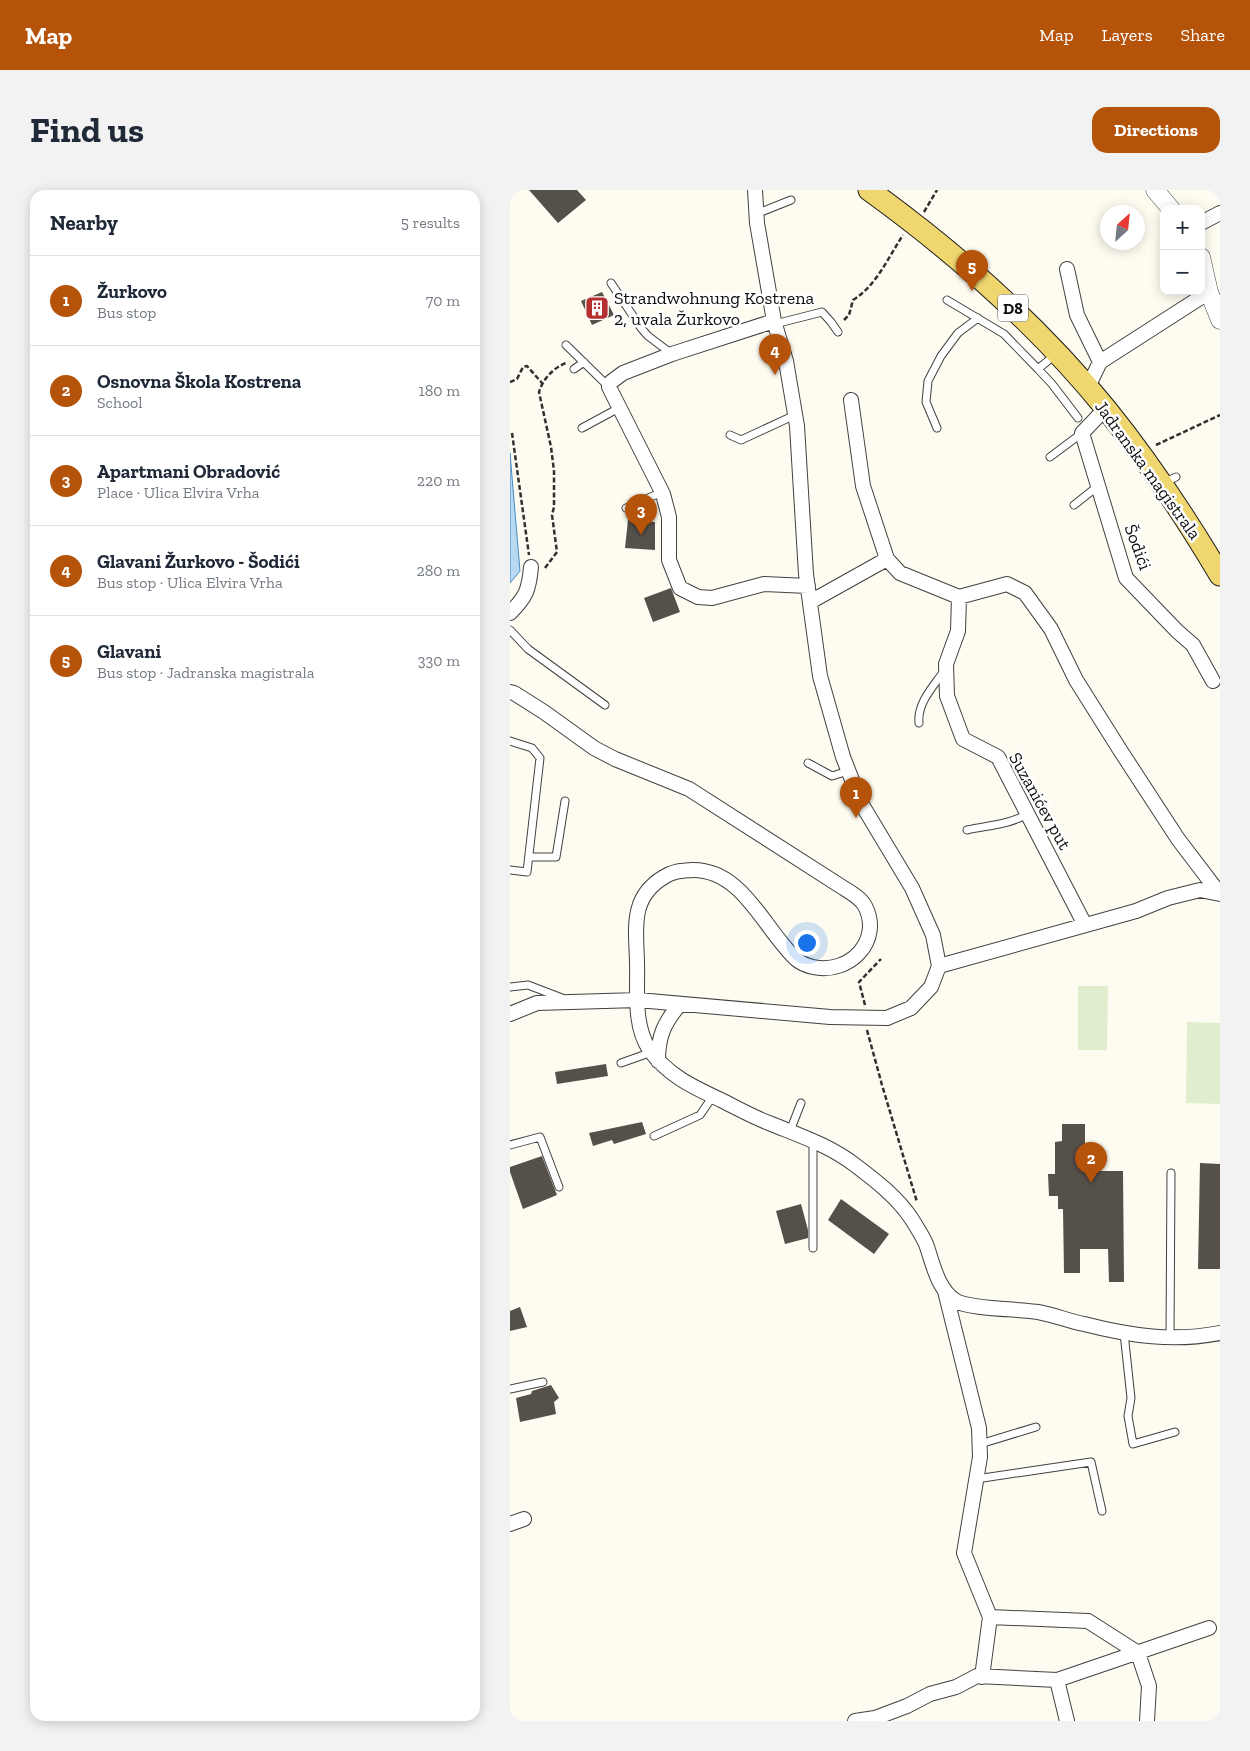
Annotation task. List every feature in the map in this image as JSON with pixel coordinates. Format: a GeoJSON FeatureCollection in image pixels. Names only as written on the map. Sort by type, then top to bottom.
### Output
{"type":"FeatureCollection","features":[{"type":"Feature","properties":{"kind":"main road","name":"Jadranska magistrala"},"geometry":{"type":"LineString","coordinates":[[869,190],[998,293],[1088,388],[1136,447],[1169,480],[1220,575]]}},
{"type":"Feature","properties":{"kind":"street"},"geometry":{"type":"LineString","coordinates":[[510,1014],[536,1003],[638,1000],[830,1017],[868,1024],[911,1008],[931,987],[939,966],[933,935],[912,888],[861,803],[843,757],[820,676],[808,586],[795,415],[786,361],[774,323],[756,214],[755,190]]}},
{"type":"Feature","properties":{"kind":"street"},"geometry":{"type":"LineString","coordinates":[[1155,190],[1168,205]]}},
{"type":"Feature","properties":{"kind":"street"},"geometry":{"type":"LineString","coordinates":[[1205,220],[1220,213]]}},
{"type":"Feature","properties":{"kind":"street"},"geometry":{"type":"LineString","coordinates":[[1067,268],[1077,315],[1100,362]]}},
{"type":"Feature","properties":{"kind":"street"},"geometry":{"type":"LineString","coordinates":[[1205,274],[1209,292],[1220,320]]}},
{"type":"Feature","properties":{"kind":"street"},"geometry":{"type":"LineString","coordinates":[[1088,388],[1100,362],[1209,292]]}},
{"type":"Feature","properties":{"kind":"street"},"geometry":{"type":"LineString","coordinates":[[774,323],[672,354],[623,373],[611,382],[609,387],[662,492],[668,517],[669,560],[680,588],[698,597],[712,598],[764,584],[808,586]]}},
{"type":"Feature","properties":{"kind":"street"},"geometry":{"type":"LineString","coordinates":[[851,400],[863,486],[887,559],[900,573],[958,597],[1007,584],[1025,593],[1051,629],[1076,680],[1120,750],[1178,838],[1219,894]]}},
{"type":"Feature","properties":{"kind":"street"},"geometry":{"type":"LineString","coordinates":[[1082,433],[1106,408]]}},
{"type":"Feature","properties":{"kind":"street","name":"Šodići"},"geometry":{"type":"LineString","coordinates":[[1082,433],[1126,578],[1193,645],[1213,681]]}},
{"type":"Feature","properties":{"kind":"street"},"geometry":{"type":"LineString","coordinates":[[810,602],[887,559]]}},
{"type":"Feature","properties":{"kind":"street"},"geometry":{"type":"LineString","coordinates":[[510,613],[530,586],[531,567]]}},
{"type":"Feature","properties":{"kind":"street","name":"Suzanićev put"},"geometry":{"type":"LineString","coordinates":[[958,597],[958,631],[946,668],[947,696],[963,740],[998,757],[1085,925]]}},
{"type":"Feature","properties":{"kind":"street"},"geometry":{"type":"LineString","coordinates":[[510,692],[544,712],[594,748],[689,789],[864,902],[869,917],[868,936],[857,956],[844,965],[815,968],[797,961],[733,884],[715,873],[697,870],[673,871],[653,883],[640,902],[634,932],[640,1030],[655,1056],[673,1075],[692,1087],[766,1122],[813,1140],[859,1168],[882,1186],[909,1215],[925,1242],[935,1273],[945,1290],[957,1302],[1039,1312],[1144,1337],[1194,1338],[1220,1333]]}},
{"type":"Feature","properties":{"kind":"street"},"geometry":{"type":"LineString","coordinates":[[939,966],[1136,911],[1168,898],[1200,890],[1219,894]]}},
{"type":"Feature","properties":{"kind":"street"},"geometry":{"type":"LineString","coordinates":[[655,1056],[663,1030],[669,1018],[680,1004]]}},
{"type":"Feature","properties":{"kind":"street"},"geometry":{"type":"LineString","coordinates":[[945,1290],[979,1428],[980,1457],[964,1553],[990,1617],[982,1677]]}},
{"type":"Feature","properties":{"kind":"street"},"geometry":{"type":"LineString","coordinates":[[990,1617],[1088,1621],[1138,1653],[1150,1686],[1147,1721]]}},
{"type":"Feature","properties":{"kind":"street"},"geometry":{"type":"LineString","coordinates":[[855,1721],[874,1718],[907,1706],[930,1694],[956,1687],[978,1676],[1057,1680],[1209,1628]]}},
{"type":"Feature","properties":{"kind":"street"},"geometry":{"type":"LineString","coordinates":[[1057,1680],[1066,1721]]}},
{"type":"Feature","properties":{"kind":"lane"},"geometry":{"type":"LineString","coordinates":[[756,214],[791,200]]}},
{"type":"Feature","properties":{"kind":"lane"},"geometry":{"type":"LineString","coordinates":[[611,283],[641,328],[648,336],[672,354]]}},
{"type":"Feature","properties":{"kind":"lane"},"geometry":{"type":"LineString","coordinates":[[948,300],[1004,334],[1052,384],[1078,418]]}},
{"type":"Feature","properties":{"kind":"lane"},"geometry":{"type":"LineString","coordinates":[[774,323],[822,312],[838,332]]}},
{"type":"Feature","properties":{"kind":"lane"},"geometry":{"type":"LineString","coordinates":[[937,428],[926,402],[928,380],[941,356],[958,333],[978,318]]}},
{"type":"Feature","properties":{"kind":"lane"},"geometry":{"type":"LineString","coordinates":[[566,345],[609,387]]}},
{"type":"Feature","properties":{"kind":"lane"},"geometry":{"type":"LineString","coordinates":[[1038,369],[1057,354]]}},
{"type":"Feature","properties":{"kind":"lane"},"geometry":{"type":"LineString","coordinates":[[574,369],[581,360]]}},
{"type":"Feature","properties":{"kind":"lane"},"geometry":{"type":"LineString","coordinates":[[582,428],[618,408]]}},
{"type":"Feature","properties":{"kind":"lane"},"geometry":{"type":"LineString","coordinates":[[730,435],[741,440],[795,415]]}},
{"type":"Feature","properties":{"kind":"lane"},"geometry":{"type":"LineString","coordinates":[[1050,457],[1082,433]]}},
{"type":"Feature","properties":{"kind":"lane"},"geometry":{"type":"LineString","coordinates":[[1074,505],[1098,486]]}},
{"type":"Feature","properties":{"kind":"lane"},"geometry":{"type":"LineString","coordinates":[[626,508],[662,492]]}},
{"type":"Feature","properties":{"kind":"lane"},"geometry":{"type":"LineString","coordinates":[[510,630],[528,649],[605,705]]}},
{"type":"Feature","properties":{"kind":"lane"},"geometry":{"type":"LineString","coordinates":[[919,723],[918,713],[921,706],[946,668]]}},
{"type":"Feature","properties":{"kind":"lane"},"geometry":{"type":"LineString","coordinates":[[510,741],[532,748],[540,758],[527,872],[510,870]]}},
{"type":"Feature","properties":{"kind":"lane"},"geometry":{"type":"LineString","coordinates":[[808,763],[832,776],[848,771]]}},
{"type":"Feature","properties":{"kind":"lane"},"geometry":{"type":"LineString","coordinates":[[529,857],[556,857],[565,801]]}},
{"type":"Feature","properties":{"kind":"lane"},"geometry":{"type":"LineString","coordinates":[[967,830],[1000,825],[1015,821],[1028,814]]}},
{"type":"Feature","properties":{"kind":"lane"},"geometry":{"type":"LineString","coordinates":[[510,987],[528,985],[569,1001]]}},
{"type":"Feature","properties":{"kind":"lane"},"geometry":{"type":"LineString","coordinates":[[621,1063],[655,1056]]}},
{"type":"Feature","properties":{"kind":"lane"},"geometry":{"type":"LineString","coordinates":[[654,1136],[700,1116],[713,1096]]}},
{"type":"Feature","properties":{"kind":"lane"},"geometry":{"type":"LineString","coordinates":[[790,1131],[801,1103]]}},
{"type":"Feature","properties":{"kind":"lane"},"geometry":{"type":"LineString","coordinates":[[510,1145],[540,1137],[559,1187]]}},
{"type":"Feature","properties":{"kind":"lane"},"geometry":{"type":"LineString","coordinates":[[813,1140],[813,1248]]}},
{"type":"Feature","properties":{"kind":"lane"},"geometry":{"type":"LineString","coordinates":[[1170,1337],[1171,1173]]}},
{"type":"Feature","properties":{"kind":"lane"},"geometry":{"type":"LineString","coordinates":[[1124,1333],[1131,1398],[1128,1416],[1133,1444],[1175,1432]]}},
{"type":"Feature","properties":{"kind":"lane"},"geometry":{"type":"LineString","coordinates":[[510,1389],[543,1382]]}},
{"type":"Feature","properties":{"kind":"lane"},"geometry":{"type":"LineString","coordinates":[[980,1444],[1036,1427]]}},
{"type":"Feature","properties":{"kind":"lane"},"geometry":{"type":"LineString","coordinates":[[976,1479],[1091,1462],[1102,1511]]}},
{"type":"Feature","properties":{"kind":"path"},"geometry":{"type":"LineString","coordinates":[[930,204],[938,190]]}},
{"type":"Feature","properties":{"kind":"path"},"geometry":{"type":"LineString","coordinates":[[844,320],[849,315],[853,300],[873,284],[906,231]]}},
{"type":"Feature","properties":{"kind":"path"},"geometry":{"type":"LineString","coordinates":[[530,586],[557,552],[552,515],[554,507],[554,471],[551,447],[539,392],[542,383],[559,366],[581,360]]}},
{"type":"Feature","properties":{"kind":"path"},"geometry":{"type":"LineString","coordinates":[[510,382],[517,379],[523,366],[527,366],[542,383]]}},
{"type":"Feature","properties":{"kind":"path"},"geometry":{"type":"LineString","coordinates":[[1149,448],[1220,415]]}},
{"type":"Feature","properties":{"kind":"path"},"geometry":{"type":"LineString","coordinates":[[512,433],[531,567]]}},
{"type":"Feature","properties":{"kind":"path"},"geometry":{"type":"LineString","coordinates":[[881,959],[859,982],[882,1085],[919,1208]]}},
{"type":"Feature","properties":{"kind":"green space"},"geometry":{"type":"Polygon","coordinates":[[[1078,986],[1108,986],[1107,1050],[1078,1050],[1078,986]]]}},
{"type":"Feature","properties":{"kind":"green space"},"geometry":{"type":"Polygon","coordinates":[[[1187,1022],[1220,1023],[1220,1104],[1186,1103],[1187,1022]]]}},
{"type":"Feature","properties":{"kind":"water"},"geometry":{"type":"Polygon","coordinates":[[[510,453],[520,571],[510,583],[510,453]]]}},
{"type":"Feature","properties":{"kind":"building"},"geometry":{"type":"Polygon","coordinates":[[[529,190],[577,190],[586,200],[558,223],[529,190]]]}},
{"type":"Feature","properties":{"kind":"building","name":"Strandwohnung Kostrena 2, uvala Žurkovo"},"geometry":{"type":"Polygon","coordinates":[[[602,292],[614,315],[592,325],[581,301],[602,292]]]}},
{"type":"Feature","properties":{"kind":"building"},"geometry":{"type":"Polygon","coordinates":[[[628,520],[655,522],[655,550],[625,548],[628,520]]]}},
{"type":"Feature","properties":{"kind":"building"},"geometry":{"type":"Polygon","coordinates":[[[671,588],[680,612],[653,622],[644,598],[671,588]]]}},
{"type":"Feature","properties":{"kind":"building"},"geometry":{"type":"Polygon","coordinates":[[[606,1064],[608,1076],[557,1084],[555,1072],[606,1064]]]}},
{"type":"Feature","properties":{"kind":"building"},"geometry":{"type":"Polygon","coordinates":[[[642,1122],[646,1134],[614,1144],[612,1140],[593,1146],[589,1133],[642,1122]]]}},
{"type":"Feature","properties":{"kind":"building"},"geometry":{"type":"Polygon","coordinates":[[[1062,1124],[1085,1124],[1085,1171],[1123,1171],[1124,1282],[1109,1282],[1108,1249],[1080,1249],[1080,1273],[1064,1273],[1063,1209],[1058,1209],[1058,1196],[1049,1196],[1048,1174],[1055,1174],[1055,1142],[1062,1141],[1062,1124]]]}},
{"type":"Feature","properties":{"kind":"building"},"geometry":{"type":"Polygon","coordinates":[[[542,1156],[557,1195],[523,1209],[510,1167],[542,1156]]]}},
{"type":"Feature","properties":{"kind":"building"},"geometry":{"type":"Polygon","coordinates":[[[1200,1163],[1220,1164],[1220,1269],[1198,1269],[1200,1163]]]}},
{"type":"Feature","properties":{"kind":"building"},"geometry":{"type":"Polygon","coordinates":[[[841,1199],[889,1234],[874,1254],[828,1220],[841,1199]]]}},
{"type":"Feature","properties":{"kind":"building"},"geometry":{"type":"Polygon","coordinates":[[[801,1204],[808,1230],[808,1238],[785,1244],[776,1211],[801,1204]]]}},
{"type":"Feature","properties":{"kind":"building"},"geometry":{"type":"Polygon","coordinates":[[[520,1307],[527,1327],[510,1331],[510,1311],[520,1307]]]}},
{"type":"Feature","properties":{"kind":"building"},"geometry":{"type":"Polygon","coordinates":[[[551,1385],[559,1398],[554,1402],[556,1414],[520,1422],[516,1398],[551,1385]]]}},
{"type":"Feature","properties":{"kind":"place","name":"Glavani"},"geometry":{"type":"Point","coordinates":[972,291]}},
{"type":"Feature","properties":{"kind":"place","name":"Strandwohnung Kostrena 2, uvala Žurkovo"},"geometry":{"type":"Point","coordinates":[597,308]}},
{"type":"Feature","properties":{"kind":"place","name":"Glavani Žurkovo - Šodići"},"geometry":{"type":"Point","coordinates":[775,375]}},
{"type":"Feature","properties":{"kind":"place","name":"Apartmani Obradović"},"geometry":{"type":"Point","coordinates":[641,535]}},
{"type":"Feature","properties":{"kind":"place","name":"Žurkovo"},"geometry":{"type":"Point","coordinates":[856,818]}},
{"type":"Feature","properties":{"kind":"place","name":"Osnovna Škola Kostrena"},"geometry":{"type":"Point","coordinates":[1091,1183]}}]}
